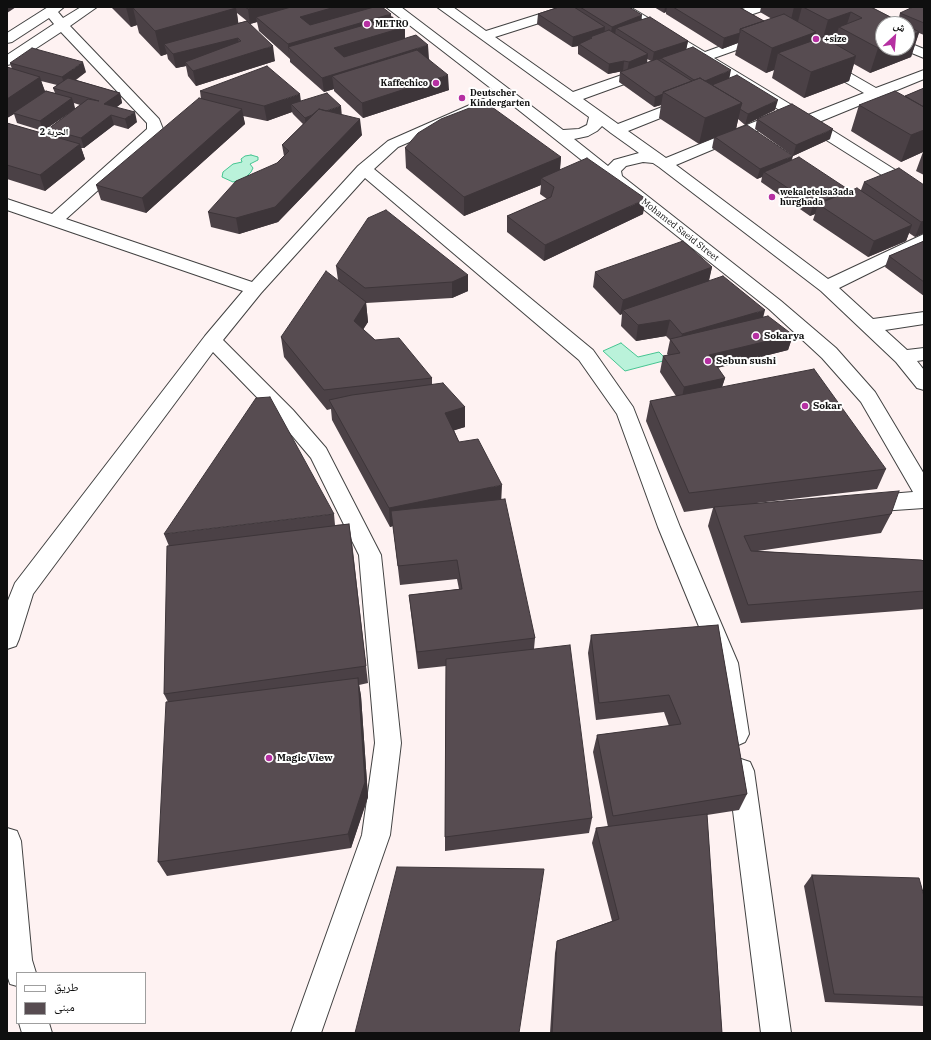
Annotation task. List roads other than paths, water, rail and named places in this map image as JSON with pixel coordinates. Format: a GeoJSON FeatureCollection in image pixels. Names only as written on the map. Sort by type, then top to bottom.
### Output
{"type":"FeatureCollection","features":[{"type":"Feature","properties":{"kind":"street"},"geometry":{"type":"LineString","coordinates":[[7,61],[90,7]]}},
{"type":"Feature","properties":{"kind":"street","name":"Mohamed Saeid Street"},"geometry":{"type":"LineString","coordinates":[[393,7],[775,305],[829,353],[868,397],[924,493]]}},
{"type":"Feature","properties":{"kind":"street"},"geometry":{"type":"LineString","coordinates":[[444,7],[661,162],[827,287],[904,356],[924,383]]}},
{"type":"Feature","properties":{"kind":"street"},"geometry":{"type":"LineString","coordinates":[[484,36],[575,7]]}},
{"type":"Feature","properties":{"kind":"street"},"geometry":{"type":"LineString","coordinates":[[621,7],[793,112],[924,195]]}},
{"type":"Feature","properties":{"kind":"street"},"geometry":{"type":"LineString","coordinates":[[683,58],[701,55],[773,35],[733,13],[760,7]]}},
{"type":"Feature","properties":{"kind":"street"},"geometry":{"type":"LineString","coordinates":[[7,39],[53,9],[62,25],[154,122],[155,129],[150,136],[54,221]]}},
{"type":"Feature","properties":{"kind":"street"},"geometry":{"type":"LineString","coordinates":[[810,56],[876,94]]}},
{"type":"Feature","properties":{"kind":"street"},"geometry":{"type":"LineString","coordinates":[[571,98],[655,68]]}},
{"type":"Feature","properties":{"kind":"street"},"geometry":{"type":"LineString","coordinates":[[807,121],[924,74]]}},
{"type":"Feature","properties":{"kind":"street"},"geometry":{"type":"LineString","coordinates":[[729,86],[743,81]]}},
{"type":"Feature","properties":{"kind":"street"},"geometry":{"type":"LineString","coordinates":[[7,639],[24,590],[212,340],[255,289],[364,169],[393,144],[506,94]]}},
{"type":"Feature","properties":{"kind":"street"},"geometry":{"type":"LineString","coordinates":[[616,130],[695,99]]}},
{"type":"Feature","properties":{"kind":"street"},"geometry":{"type":"LineString","coordinates":[[614,178],[613,170],[620,163],[630,159],[644,157],[661,162],[793,112]]}},
{"type":"Feature","properties":{"kind":"street"},"geometry":{"type":"LineString","coordinates":[[558,135],[571,136],[592,128],[596,123],[597,116]]}},
{"type":"Feature","properties":{"kind":"street"},"geometry":{"type":"LineString","coordinates":[[364,169],[586,355],[626,412],[669,527],[726,663],[776,1033]]}},
{"type":"Feature","properties":{"kind":"street"},"geometry":{"type":"LineString","coordinates":[[7,204],[255,289]]}},
{"type":"Feature","properties":{"kind":"street"},"geometry":{"type":"LineString","coordinates":[[827,287],[924,239]]}},
{"type":"Feature","properties":{"kind":"street"},"geometry":{"type":"LineString","coordinates":[[870,326],[924,318]]}},
{"type":"Feature","properties":{"kind":"street"},"geometry":{"type":"LineString","coordinates":[[212,340],[286,415],[318,452],[370,555],[388,743],[376,835],[306,1033]]}},
{"type":"Feature","properties":{"kind":"street"},"geometry":{"type":"LineString","coordinates":[[904,356],[924,354]]}},
{"type":"Feature","properties":{"kind":"street"},"geometry":{"type":"LineString","coordinates":[[865,504],[924,500]]}},
{"type":"Feature","properties":{"kind":"street"},"geometry":{"type":"LineString","coordinates":[[7,841],[17,960],[21,972]]}},
{"type":"Feature","properties":{"kind":"place","name":"METRO"},"geometry":{"type":"Point","coordinates":[367,24]}},
{"type":"Feature","properties":{"kind":"place","name":"+size"},"geometry":{"type":"Point","coordinates":[816,39]}},
{"type":"Feature","properties":{"kind":"place","name":"Kaffechico"},"geometry":{"type":"Point","coordinates":[436,83]}},
{"type":"Feature","properties":{"kind":"place","name":"Deutscher Kindergarten"},"geometry":{"type":"Point","coordinates":[462,98]}},
{"type":"Feature","properties":{"kind":"place","name":"wekaletelsa3ada hurghada"},"geometry":{"type":"Point","coordinates":[772,197]}},
{"type":"Feature","properties":{"kind":"place","name":"Sokarya"},"geometry":{"type":"Point","coordinates":[756,336]}},
{"type":"Feature","properties":{"kind":"place","name":"Sebun sushi"},"geometry":{"type":"Point","coordinates":[708,361]}},
{"type":"Feature","properties":{"kind":"place","name":"Sokar"},"geometry":{"type":"Point","coordinates":[805,406]}},
{"type":"Feature","properties":{"kind":"place","name":"Magic View"},"geometry":{"type":"Point","coordinates":[269,758]}},
{"type":"Feature","properties":{"kind":"district","name":"الحرية 2"},"geometry":{"type":"Point","coordinates":[54,132]}}]}
